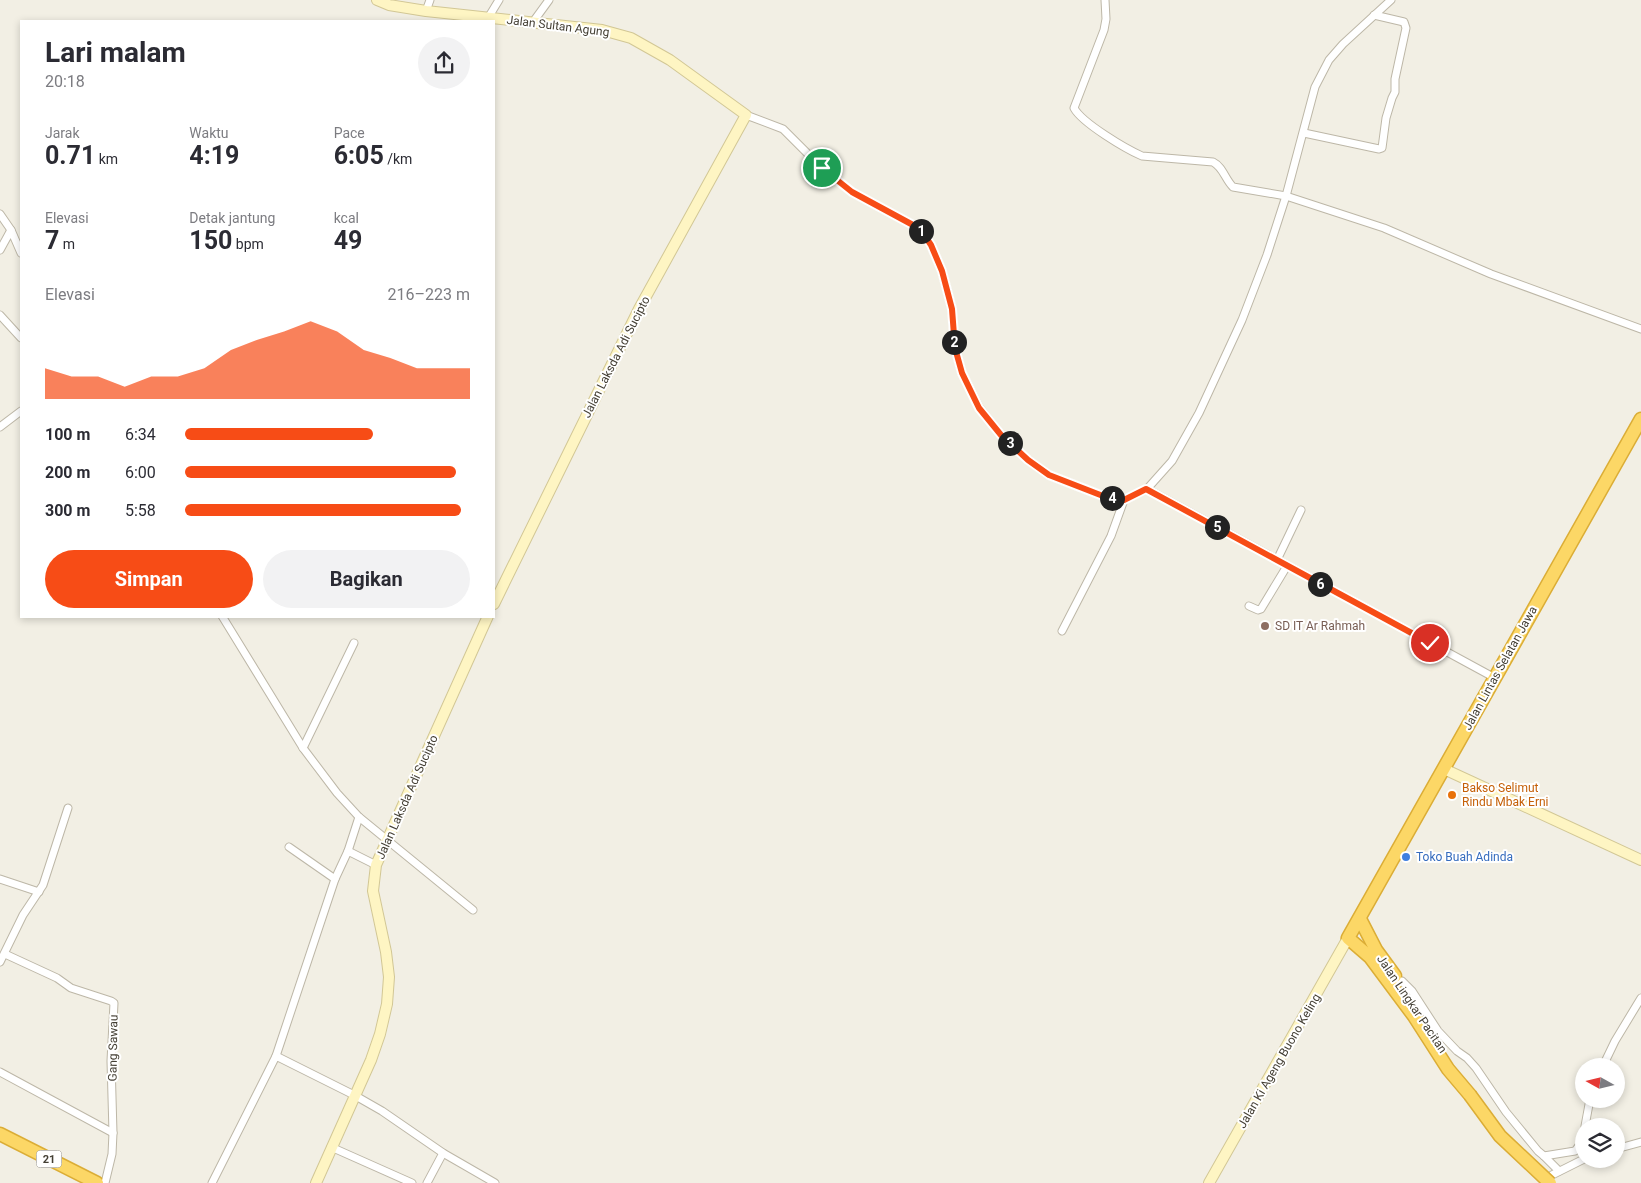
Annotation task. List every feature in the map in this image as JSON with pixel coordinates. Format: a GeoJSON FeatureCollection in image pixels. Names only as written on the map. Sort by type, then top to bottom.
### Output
{"type":"FeatureCollection","features":[{"type":"Feature","properties":{"kind":"highway","name":"Jalan Lintas Selatan Jawa"},"geometry":{"type":"LineString","coordinates":[[1348,938],[1641,419]]}},
{"type":"Feature","properties":{"kind":"highway","name":"Jalan Lingkar Pacitan"},"geometry":{"type":"LineString","coordinates":[[1360,919],[1395,984],[1454,1066],[1467,1092],[1500,1136],[1550,1183]]}},
{"type":"Feature","properties":{"kind":"highway","name":"Jalan Lingkar Pacitan"},"geometry":{"type":"LineString","coordinates":[[1348,938],[1370,957],[1395,984]]}},
{"type":"Feature","properties":{"kind":"highway","name":"21"},"geometry":{"type":"LineString","coordinates":[[0,1134],[89,1181]]}},
{"type":"Feature","properties":{"kind":"street","name":"Jalan Sultan Agung"},"geometry":{"type":"LineString","coordinates":[[377,0],[389,5],[426,11],[602,30],[631,38],[670,60],[746,115]]}},
{"type":"Feature","properties":{"kind":"street"},"geometry":{"type":"LineString","coordinates":[[426,11],[430,0]]}},
{"type":"Feature","properties":{"kind":"street"},"geometry":{"type":"LineString","coordinates":[[488,18],[499,0]]}},
{"type":"Feature","properties":{"kind":"street"},"geometry":{"type":"LineString","coordinates":[[532,22],[549,0]]}},
{"type":"Feature","properties":{"kind":"street"},"geometry":{"type":"LineString","coordinates":[[1105,0],[1106,19],[1104,30],[1074,108],[1083,120],[1131,151],[1142,156],[1213,162],[1218,165],[1233,187],[1286,196],[1384,228],[1490,274],[1641,329]]}},
{"type":"Feature","properties":{"kind":"street"},"geometry":{"type":"LineString","coordinates":[[746,115],[783,129],[822,168],[852,192],[913,225],[923,233],[931,245],[942,271],[952,309],[955,348],[962,373],[979,408],[1001,435],[1028,460],[1049,475],[1103,496],[1124,500],[1146,489],[1172,461],[1199,413],[1242,320],[1267,255],[1304,133],[1315,87],[1329,60],[1342,44],[1391,0]]}},
{"type":"Feature","properties":{"kind":"street"},"geometry":{"type":"LineString","coordinates":[[1304,133],[1382,148],[1386,118],[1395,92],[1395,79],[1406,28],[1404,22],[1374,15]]}},
{"type":"Feature","properties":{"kind":"street","name":"Jalan Laksda Adi Sucipto"},"geometry":{"type":"LineString","coordinates":[[495,602],[639,309],[746,115]]}},
{"type":"Feature","properties":{"kind":"street"},"geometry":{"type":"LineString","coordinates":[[0,214],[11,230],[20,251]]}},
{"type":"Feature","properties":{"kind":"street"},"geometry":{"type":"LineString","coordinates":[[0,250],[11,230]]}},
{"type":"Feature","properties":{"kind":"street"},"geometry":{"type":"LineString","coordinates":[[0,315],[20,337]]}},
{"type":"Feature","properties":{"kind":"street"},"geometry":{"type":"LineString","coordinates":[[0,427],[20,412]]}},
{"type":"Feature","properties":{"kind":"street"},"geometry":{"type":"LineString","coordinates":[[1146,489],[1495,678]]}},
{"type":"Feature","properties":{"kind":"street"},"geometry":{"type":"LineString","coordinates":[[1062,631],[1111,536],[1124,500]]}},
{"type":"Feature","properties":{"kind":"street"},"geometry":{"type":"LineString","coordinates":[[1276,560],[1301,510]]}},
{"type":"Feature","properties":{"kind":"street"},"geometry":{"type":"LineString","coordinates":[[1249,606],[1258,610],[1261,609],[1287,566]]}},
{"type":"Feature","properties":{"kind":"street"},"geometry":{"type":"LineString","coordinates":[[223,618],[303,748],[337,794],[359,817],[473,910]]}},
{"type":"Feature","properties":{"kind":"street","name":"Jalan Laksda Adi Sucipto"},"geometry":{"type":"LineString","coordinates":[[316,1183],[371,1060],[388,1004],[386,952],[373,891],[376,865],[487,618]]}},
{"type":"Feature","properties":{"kind":"street"},"geometry":{"type":"LineString","coordinates":[[303,748],[354,643]]}},
{"type":"Feature","properties":{"kind":"street"},"geometry":{"type":"LineString","coordinates":[[1444,769],[1641,860]]}},
{"type":"Feature","properties":{"kind":"street"},"geometry":{"type":"LineString","coordinates":[[0,962],[23,915],[39,892],[51,865],[68,808]]}},
{"type":"Feature","properties":{"kind":"street"},"geometry":{"type":"LineString","coordinates":[[212,1183],[276,1056],[335,879],[348,850],[359,817]]}},
{"type":"Feature","properties":{"kind":"street"},"geometry":{"type":"LineString","coordinates":[[289,846],[335,879]]}},
{"type":"Feature","properties":{"kind":"street"},"geometry":{"type":"LineString","coordinates":[[348,850],[376,865]]}},
{"type":"Feature","properties":{"kind":"street"},"geometry":{"type":"LineString","coordinates":[[0,879],[39,892]]}},
{"type":"Feature","properties":{"kind":"street","name":"Jalan Ki Ageng Buono Keling"},"geometry":{"type":"LineString","coordinates":[[1209,1183],[1348,938]]}},
{"type":"Feature","properties":{"kind":"street","name":"Gang Sawau"},"geometry":{"type":"LineString","coordinates":[[5,954],[57,978],[70,988],[113,1002],[111,1061],[113,1133],[112,1154],[105,1183]]}},
{"type":"Feature","properties":{"kind":"street"},"geometry":{"type":"LineString","coordinates":[[1395,984],[1402,981],[1412,991],[1438,1031],[1457,1051],[1467,1058],[1530,1143],[1559,1171]]}},
{"type":"Feature","properties":{"kind":"street"},"geometry":{"type":"LineString","coordinates":[[1608,1058],[1615,1041],[1640,1003]]}},
{"type":"Feature","properties":{"kind":"street"},"geometry":{"type":"LineString","coordinates":[[276,1056],[382,1111],[443,1153],[495,1183]]}},
{"type":"Feature","properties":{"kind":"street"},"geometry":{"type":"LineString","coordinates":[[0,1072],[113,1133]]}},
{"type":"Feature","properties":{"kind":"street"},"geometry":{"type":"LineString","coordinates":[[1625,1146],[1641,1142]]}},
{"type":"Feature","properties":{"kind":"street"},"geometry":{"type":"LineString","coordinates":[[331,1147],[412,1183]]}},
{"type":"Feature","properties":{"kind":"street"},"geometry":{"type":"LineString","coordinates":[[1544,1156],[1575,1150]]}},
{"type":"Feature","properties":{"kind":"street"},"geometry":{"type":"LineString","coordinates":[[427,1183],[443,1153]]}},
{"type":"Feature","properties":{"kind":"street"},"geometry":{"type":"LineString","coordinates":[[1544,1183],[1552,1175],[1575,1163]]}},
{"type":"Feature","properties":{"kind":"place","name":"SD IT Ar Rahmah"},"geometry":{"type":"Point","coordinates":[1265,626]}},
{"type":"Feature","properties":{"kind":"place","name":"Bakso Selimut Rindu Mbak Erni"},"geometry":{"type":"Point","coordinates":[1452,795]}},
{"type":"Feature","properties":{"kind":"place","name":"Toko Buah Adinda"},"geometry":{"type":"Point","coordinates":[1406,857]}},
{"type":"Feature","properties":{"kind":"route"},"geometry":{"type":"LineString","coordinates":[[822,168],[852,192],[913,225],[923,233],[931,245],[942,271],[952,309],[955,348],[962,373],[979,408],[1001,435],[1028,460],[1049,475],[1103,496],[1124,500],[1146,489],[1430,643]]}}]}
